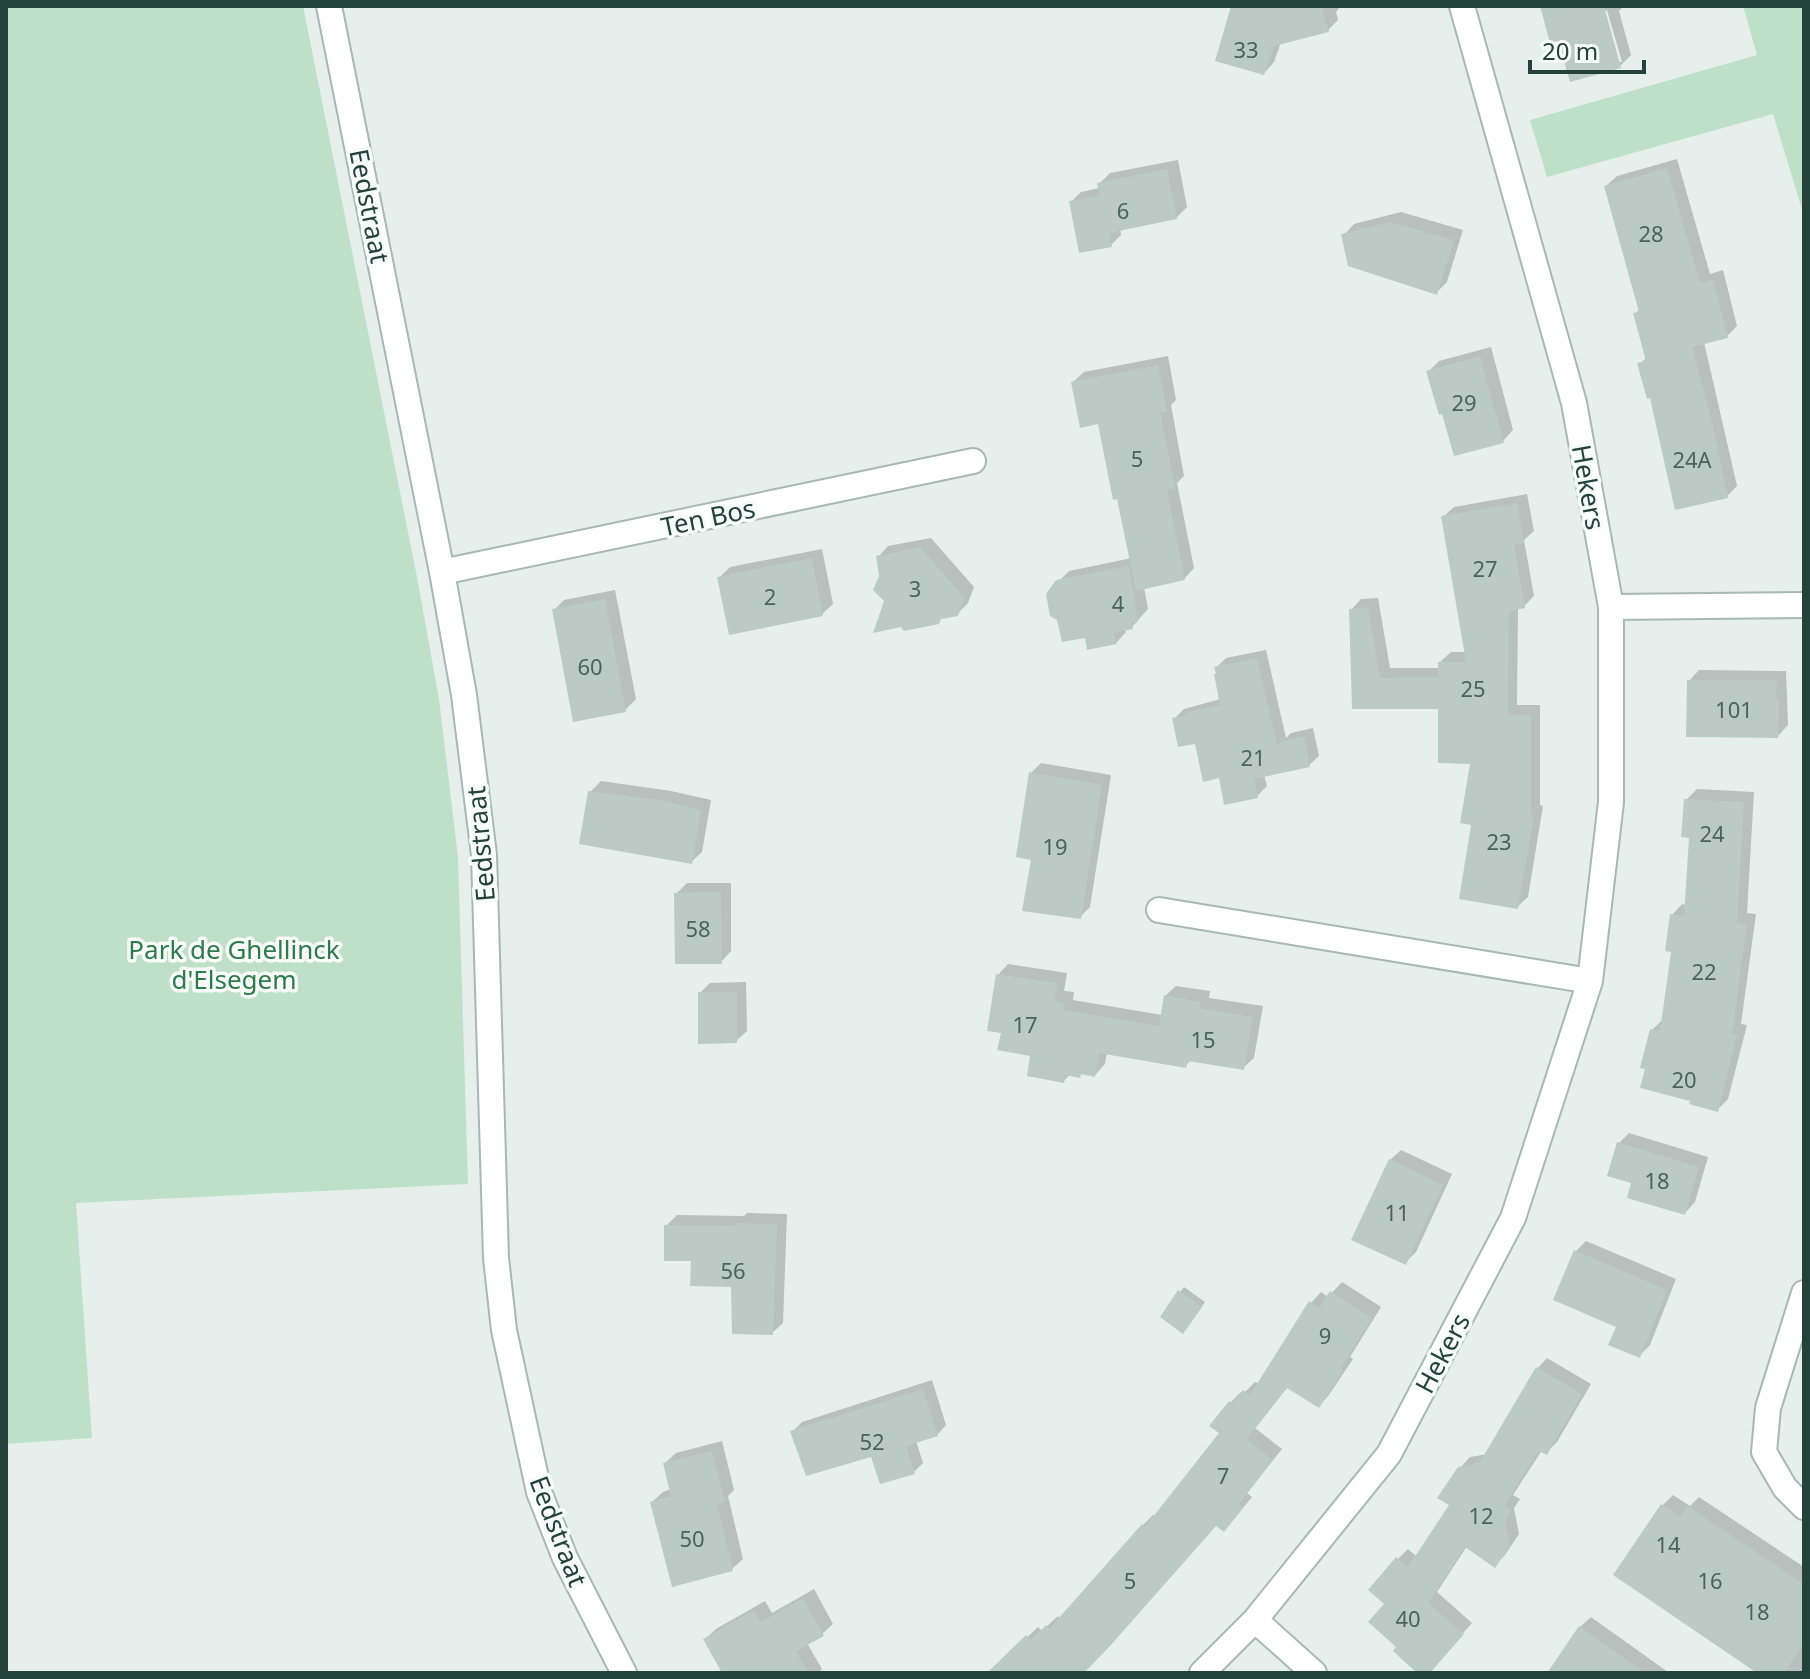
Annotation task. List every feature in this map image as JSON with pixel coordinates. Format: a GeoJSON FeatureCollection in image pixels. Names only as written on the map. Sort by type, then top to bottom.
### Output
{"type":"FeatureCollection","features":[{"type":"Feature","properties":{"kind":"street","name":"Eedstraat"},"geometry":{"type":"LineString","coordinates":[[329,6],[464,695],[484,855],[496,1258],[504,1330],[539,1492],[565,1558],[624,1673]]}},
{"type":"Feature","properties":{"kind":"street","name":"Hekers"},"geometry":{"type":"LineString","coordinates":[[1202,1673],[1255,1620],[1397,1440],[1513,1218],[1590,981],[1611,802],[1611,607],[1574,403],[1462,6]]}},
{"type":"Feature","properties":{"kind":"street","name":"Ten Bos"},"geometry":{"type":"LineString","coordinates":[[442,572],[973,461]]}},
{"type":"Feature","properties":{"kind":"street"},"geometry":{"type":"LineString","coordinates":[[1611,607],[1804,605]]}},
{"type":"Feature","properties":{"kind":"street"},"geometry":{"type":"LineString","coordinates":[[1159,910],[1590,981]]}},
{"type":"Feature","properties":{"kind":"street"},"geometry":{"type":"LineString","coordinates":[[1804,1293],[1768,1408],[1764,1452],[1785,1488],[1804,1507]]}},
{"type":"Feature","properties":{"kind":"street"},"geometry":{"type":"LineString","coordinates":[[1255,1620],[1314,1673]]}},
{"type":"Feature","properties":{"kind":"green space","name":"Park de Ghellinck d'Elsegem"},"geometry":{"type":"Polygon","coordinates":[[[6,6],[303,6],[439,699],[458,857],[468,1184],[76,1203],[92,1438],[6,1444],[6,6]]]}},
{"type":"Feature","properties":{"kind":"green space"},"geometry":{"type":"Polygon","coordinates":[[[1743,6],[1804,6],[1804,216],[1773,114],[1547,177],[1530,120],[1757,55],[1743,6]]]}},
{"type":"Feature","properties":{"kind":"building"},"geometry":{"type":"Polygon","coordinates":[[[1231,6],[1321,6],[1329,32],[1274,46],[1264,75],[1215,61],[1231,6]]]}},
{"type":"Feature","properties":{"kind":"building"},"geometry":{"type":"Polygon","coordinates":[[[1540,6],[1604,6],[1621,68],[1570,82],[1558,41],[1550,43],[1540,6]]]}},
{"type":"Feature","properties":{"kind":"building"},"geometry":{"type":"Polygon","coordinates":[[[1667,168],[1700,283],[1713,279],[1728,338],[1692,347],[1728,498],[1675,510],[1650,398],[1647,399],[1637,363],[1646,361],[1633,313],[1639,312],[1604,186],[1667,168]]]}},
{"type":"Feature","properties":{"kind":"building"},"geometry":{"type":"Polygon","coordinates":[[[1167,169],[1177,219],[1109,233],[1112,247],[1079,253],[1069,201],[1100,196],[1097,183],[1167,169]]]}},
{"type":"Feature","properties":{"kind":"building"},"geometry":{"type":"Polygon","coordinates":[[[1390,222],[1454,240],[1437,295],[1348,266],[1341,234],[1390,222]]]}},
{"type":"Feature","properties":{"kind":"building"},"geometry":{"type":"Polygon","coordinates":[[[1480,356],[1504,443],[1454,456],[1426,371],[1480,356]]]}},
{"type":"Feature","properties":{"kind":"building"},"geometry":{"type":"Polygon","coordinates":[[[1158,365],[1167,412],[1160,413],[1175,488],[1167,490],[1185,580],[1136,591],[1098,424],[1080,428],[1071,382],[1158,365]]]}},
{"type":"Feature","properties":{"kind":"building"},"geometry":{"type":"Polygon","coordinates":[[[1517,503],[1524,543],[1514,545],[1525,608],[1509,611],[1508,715],[1531,715],[1531,815],[1534,815],[1518,909],[1459,899],[1471,825],[1460,823],[1470,764],[1438,763],[1438,709],[1352,709],[1349,609],[1368,607],[1380,678],[1438,677],[1438,662],[1466,662],[1441,516],[1517,503]]]}},
{"type":"Feature","properties":{"kind":"building"},"geometry":{"type":"Polygon","coordinates":[[[920,547],[965,598],[958,616],[941,619],[939,624],[904,631],[901,627],[873,633],[884,601],[873,590],[879,576],[876,556],[920,547]]]}},
{"type":"Feature","properties":{"kind":"building"},"geometry":{"type":"Polygon","coordinates":[[[812,558],[823,616],[729,635],[717,577],[812,558]]]}},
{"type":"Feature","properties":{"kind":"building"},"geometry":{"type":"Polygon","coordinates":[[[1129,566],[1138,622],[1132,623],[1133,629],[1114,633],[1117,644],[1087,650],[1085,638],[1062,642],[1057,620],[1050,616],[1046,594],[1056,580],[1129,566]]]}},
{"type":"Feature","properties":{"kind":"building"},"geometry":{"type":"Polygon","coordinates":[[[605,599],[626,712],[573,722],[552,609],[605,599]]]}},
{"type":"Feature","properties":{"kind":"building"},"geometry":{"type":"Polygon","coordinates":[[[1257,658],[1278,748],[1280,742],[1304,736],[1310,767],[1254,779],[1258,798],[1224,805],[1219,778],[1203,782],[1195,744],[1178,747],[1172,718],[1220,705],[1214,667],[1257,658]]]}},
{"type":"Feature","properties":{"kind":"building"},"geometry":{"type":"Polygon","coordinates":[[[1687,680],[1777,680],[1778,738],[1686,737],[1687,680]]]}},
{"type":"Feature","properties":{"kind":"building"},"geometry":{"type":"Polygon","coordinates":[[[1029,772],[1102,785],[1081,919],[1022,911],[1031,860],[1016,857],[1029,772]]]}},
{"type":"Feature","properties":{"kind":"building"},"geometry":{"type":"Polygon","coordinates":[[[588,791],[660,800],[701,810],[692,864],[579,844],[588,791]]]}},
{"type":"Feature","properties":{"kind":"building"},"geometry":{"type":"Polygon","coordinates":[[[1684,799],[1744,802],[1737,923],[1747,924],[1732,1034],[1737,1035],[1718,1112],[1640,1088],[1645,1069],[1640,1068],[1650,1029],[1660,1031],[1671,952],[1665,951],[1670,914],[1684,916],[1689,838],[1681,837],[1684,799]]]}},
{"type":"Feature","properties":{"kind":"building"},"geometry":{"type":"Polygon","coordinates":[[[721,892],[722,964],[675,964],[674,893],[721,892]]]}},
{"type":"Feature","properties":{"kind":"building"},"geometry":{"type":"Polygon","coordinates":[[[996,974],[1058,983],[1054,1001],[1064,1003],[1063,1010],[1159,1026],[1164,995],[1201,1002],[1200,1008],[1253,1017],[1244,1070],[1188,1061],[1186,1068],[1099,1053],[1095,1077],[1065,1075],[1064,1083],[1027,1076],[1030,1056],[997,1050],[1001,1033],[987,1031],[996,974]]]}},
{"type":"Feature","properties":{"kind":"building"},"geometry":{"type":"Polygon","coordinates":[[[698,992],[737,992],[737,1043],[698,1044],[698,992]]]}},
{"type":"Feature","properties":{"kind":"building"},"geometry":{"type":"Polygon","coordinates":[[[1617,1142],[1699,1167],[1685,1215],[1627,1198],[1631,1183],[1607,1176],[1617,1142]]]}},
{"type":"Feature","properties":{"kind":"building"},"geometry":{"type":"Polygon","coordinates":[[[1389,1159],[1443,1185],[1406,1265],[1351,1240],[1389,1159]]]}},
{"type":"Feature","properties":{"kind":"building"},"geometry":{"type":"Polygon","coordinates":[[[735,1223],[777,1224],[773,1335],[732,1334],[731,1287],[690,1286],[691,1261],[664,1261],[664,1225],[735,1226],[735,1223]]]}},
{"type":"Feature","properties":{"kind":"building"},"geometry":{"type":"Polygon","coordinates":[[[1574,1250],[1667,1290],[1640,1358],[1608,1345],[1616,1327],[1553,1300],[1574,1250]]]}},
{"type":"Feature","properties":{"kind":"building"},"geometry":{"type":"Polygon","coordinates":[[[1178,1290],[1202,1307],[1183,1334],[1160,1317],[1178,1290]]]}},
{"type":"Feature","properties":{"kind":"building"},"geometry":{"type":"Polygon","coordinates":[[[1330,1291],[1372,1318],[1319,1408],[1287,1388],[1247,1439],[1273,1460],[1239,1504],[1243,1508],[1224,1532],[1216,1526],[1084,1673],[987,1673],[1026,1635],[1031,1640],[1046,1625],[1050,1628],[1142,1524],[1145,1527],[1219,1433],[1209,1426],[1229,1401],[1233,1404],[1243,1390],[1250,1395],[1309,1301],[1319,1308],[1330,1291]]]}},
{"type":"Feature","properties":{"kind":"building"},"geometry":{"type":"Polygon","coordinates":[[[1536,1367],[1582,1394],[1547,1455],[1539,1451],[1504,1506],[1511,1510],[1505,1520],[1510,1546],[1495,1568],[1465,1547],[1428,1603],[1464,1634],[1430,1673],[1417,1673],[1393,1651],[1396,1647],[1368,1622],[1384,1604],[1368,1590],[1396,1557],[1408,1567],[1449,1505],[1437,1498],[1458,1467],[1480,1462],[1536,1367]]]}},
{"type":"Feature","properties":{"kind":"building"},"geometry":{"type":"Polygon","coordinates":[[[923,1389],[938,1436],[906,1446],[915,1474],[880,1484],[871,1457],[806,1476],[790,1431],[923,1389]]]}},
{"type":"Feature","properties":{"kind":"building"},"geometry":{"type":"Polygon","coordinates":[[[712,1451],[725,1502],[717,1504],[733,1571],[672,1587],[650,1502],[671,1496],[663,1463],[712,1451]]]}},
{"type":"Feature","properties":{"kind":"building"},"geometry":{"type":"Polygon","coordinates":[[[1661,1504],[1680,1517],[1687,1506],[1804,1584],[1804,1642],[1784,1673],[1757,1673],[1613,1575],[1661,1504]]]}},
{"type":"Feature","properties":{"kind":"building"},"geometry":{"type":"Polygon","coordinates":[[[803,1598],[824,1636],[796,1651],[808,1673],[722,1673],[703,1639],[754,1610],[761,1622],[803,1598]]]}},
{"type":"Feature","properties":{"kind":"building"},"geometry":{"type":"Polygon","coordinates":[[[1579,1626],[1645,1673],[1547,1673],[1579,1626]]]}}]}
